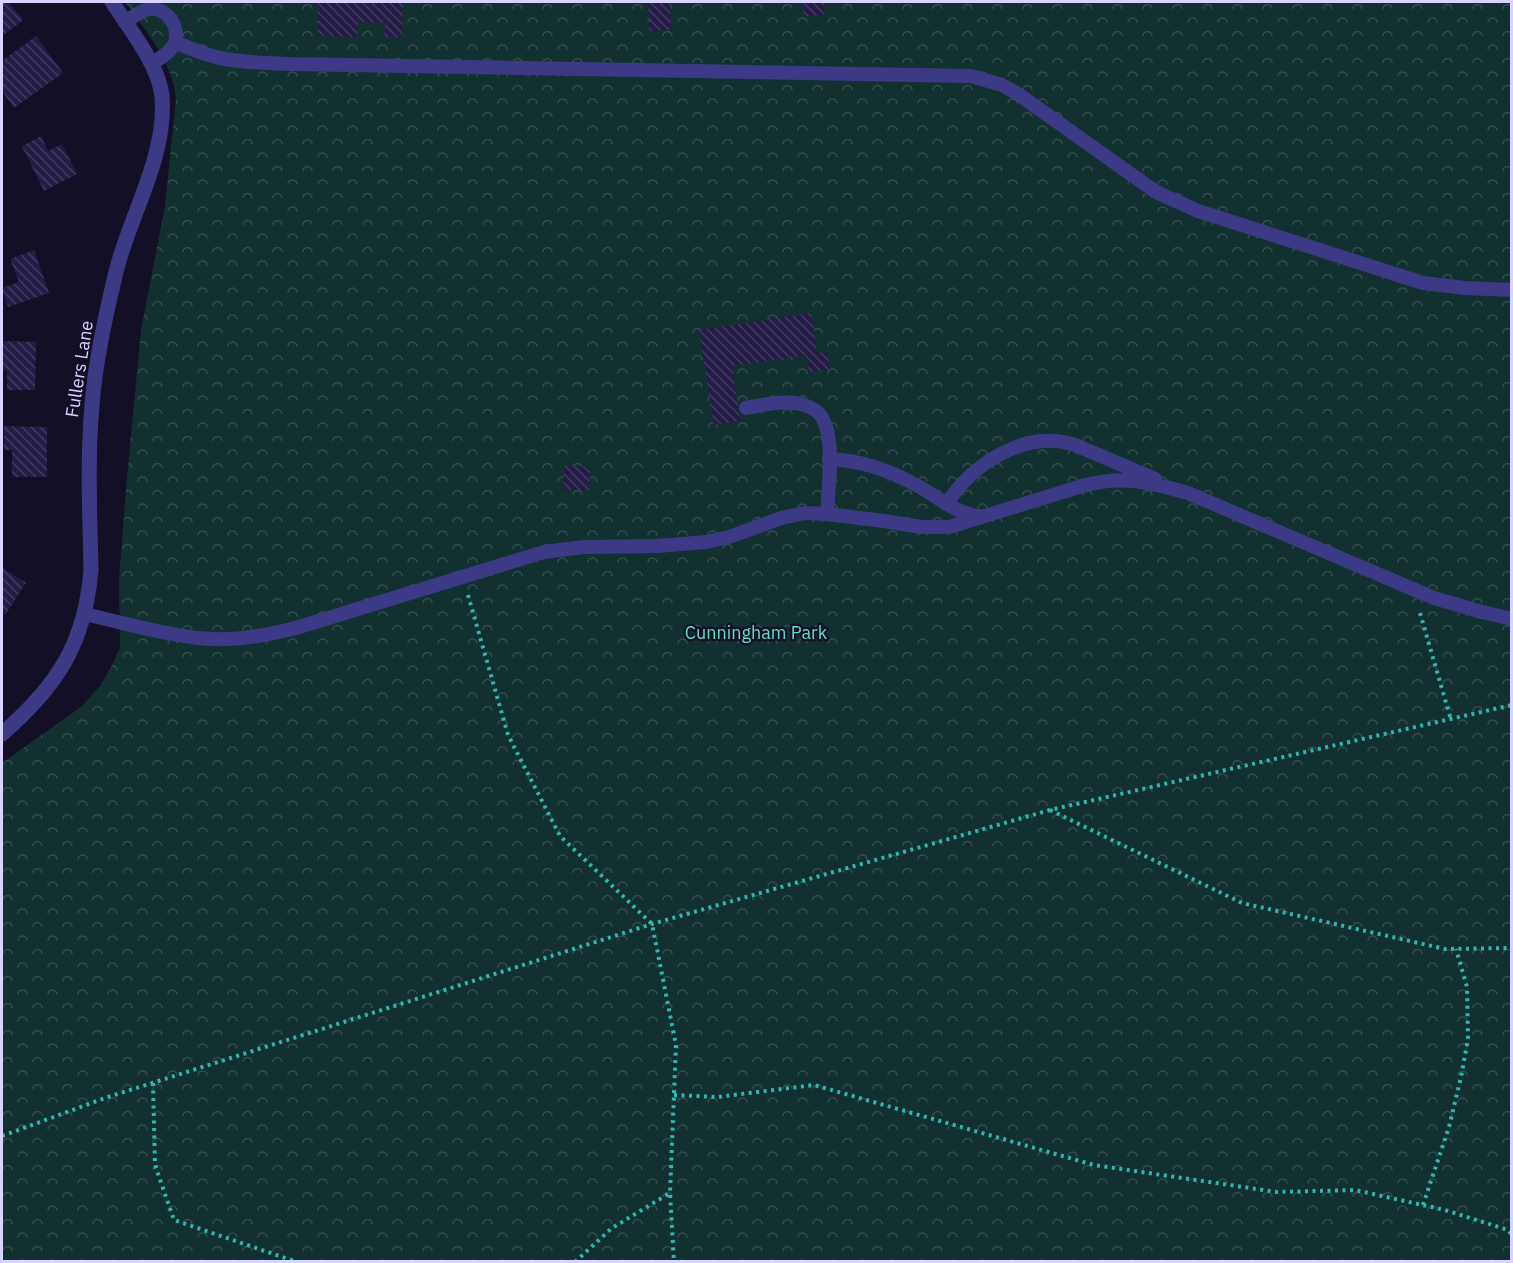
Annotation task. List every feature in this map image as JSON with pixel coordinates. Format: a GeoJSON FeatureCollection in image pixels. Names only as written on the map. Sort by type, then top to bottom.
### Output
{"type":"FeatureCollection","features":[{"type":"Feature","properties":{"kind":"street","name":"Fullers Lane"},"geometry":{"type":"LineString","coordinates":[[2,734],[27,711],[53,680],[72,650],[84,614],[91,570],[89,461],[92,405],[99,352],[115,275],[126,237],[153,164],[162,129],[162,95],[159,78],[112,2]]}},
{"type":"Feature","properties":{"kind":"lane"},"geometry":{"type":"LineString","coordinates":[[125,22],[156,6],[170,18],[175,26],[175,42],[163,57],[152,64]]}},
{"type":"Feature","properties":{"kind":"lane"},"geometry":{"type":"LineString","coordinates":[[175,42],[208,55],[240,62],[971,76],[1002,85],[1018,94],[1156,192],[1198,211],[1423,283],[1512,290]]}},
{"type":"Feature","properties":{"kind":"lane"},"geometry":{"type":"LineString","coordinates":[[746,408],[781,402],[801,405],[815,410],[821,416],[825,423],[830,459],[827,513]]}},
{"type":"Feature","properties":{"kind":"lane"},"geometry":{"type":"LineString","coordinates":[[947,504],[958,488],[982,465],[992,459],[1013,449],[1048,441],[1067,442],[1413,590],[1459,606],[1512,619]]}},
{"type":"Feature","properties":{"kind":"lane"},"geometry":{"type":"LineString","coordinates":[[830,459],[856,462],[886,471],[918,486],[964,513],[983,517]]}},
{"type":"Feature","properties":{"kind":"lane"},"geometry":{"type":"LineString","coordinates":[[84,614],[198,638],[247,638],[299,627],[544,552],[584,547],[658,546],[706,542],[806,513],[827,513],[931,528],[949,527],[1105,481],[1145,482],[1188,493]]}},
{"type":"Feature","properties":{"kind":"path"},"geometry":{"type":"LineString","coordinates":[[463,577],[508,735],[560,836],[651,924],[676,1045],[670,1193],[674,1262]]}},
{"type":"Feature","properties":{"kind":"path"},"geometry":{"type":"LineString","coordinates":[[1413,590],[1451,720]]}},
{"type":"Feature","properties":{"kind":"path"},"geometry":{"type":"LineString","coordinates":[[2,1136],[105,1098],[651,924],[1050,810],[1512,705]]}},
{"type":"Feature","properties":{"kind":"path"},"geometry":{"type":"LineString","coordinates":[[1050,810],[1242,903],[1446,950],[1512,948]]}},
{"type":"Feature","properties":{"kind":"path"},"geometry":{"type":"LineString","coordinates":[[1423,1205],[1449,1127],[1468,1039],[1467,987],[1456,949]]}},
{"type":"Feature","properties":{"kind":"path"},"geometry":{"type":"LineString","coordinates":[[153,1083],[155,1165],[174,1220],[297,1262]]}},
{"type":"Feature","properties":{"kind":"path"},"geometry":{"type":"LineString","coordinates":[[674,1095],[717,1097],[814,1085],[1094,1165],[1277,1192],[1355,1190],[1423,1205],[1508,1230],[1512,1235]]}},
{"type":"Feature","properties":{"kind":"path"},"geometry":{"type":"LineString","coordinates":[[575,1262],[612,1228],[670,1193]]}},
{"type":"Feature","properties":{"kind":"green space","name":"Cunningham Park"},"geometry":{"type":"Polygon","coordinates":[[[125,2],[1511,2],[1511,1261],[2,1261],[2,763],[81,707],[100,686],[120,648],[119,579],[141,330],[165,206],[176,99],[174,85],[164,59],[125,2]]]}},
{"type":"Feature","properties":{"kind":"building"},"geometry":{"type":"Polygon","coordinates":[[[2,2],[9,2],[23,20],[2,36],[2,2]]]}},
{"type":"Feature","properties":{"kind":"building"},"geometry":{"type":"Polygon","coordinates":[[[318,2],[403,2],[402,37],[384,37],[385,23],[358,22],[357,37],[318,36],[318,2]]]}},
{"type":"Feature","properties":{"kind":"building"},"geometry":{"type":"Polygon","coordinates":[[[648,2],[670,2],[671,30],[649,31],[648,2]]]}},
{"type":"Feature","properties":{"kind":"building"},"geometry":{"type":"Polygon","coordinates":[[[803,2],[824,2],[824,15],[804,16],[803,2]]]}},
{"type":"Feature","properties":{"kind":"building"},"geometry":{"type":"Polygon","coordinates":[[[36,36],[63,73],[14,108],[2,91],[2,61],[36,36]]]}},
{"type":"Feature","properties":{"kind":"building"},"geometry":{"type":"Polygon","coordinates":[[[41,136],[48,151],[62,144],[77,174],[44,191],[22,146],[41,136]]]}},
{"type":"Feature","properties":{"kind":"building"},"geometry":{"type":"Polygon","coordinates":[[[34,250],[49,293],[8,307],[2,288],[19,282],[10,259],[34,250]]]}},
{"type":"Feature","properties":{"kind":"building"},"geometry":{"type":"Polygon","coordinates":[[[811,313],[817,353],[827,352],[830,369],[809,372],[806,355],[732,366],[740,421],[714,425],[699,330],[811,313]]]}},
{"type":"Feature","properties":{"kind":"building"},"geometry":{"type":"Polygon","coordinates":[[[2,341],[36,342],[35,390],[7,390],[7,370],[2,370],[2,341]]]}},
{"type":"Feature","properties":{"kind":"building"},"geometry":{"type":"Polygon","coordinates":[[[4,426],[47,427],[47,477],[12,477],[12,450],[4,450],[4,426]]]}},
{"type":"Feature","properties":{"kind":"building"},"geometry":{"type":"Polygon","coordinates":[[[564,466],[590,467],[589,490],[563,490],[564,466]]]}},
{"type":"Feature","properties":{"kind":"building"},"geometry":{"type":"Polygon","coordinates":[[[3,568],[26,583],[5,615],[2,613],[3,568]]]}}]}
